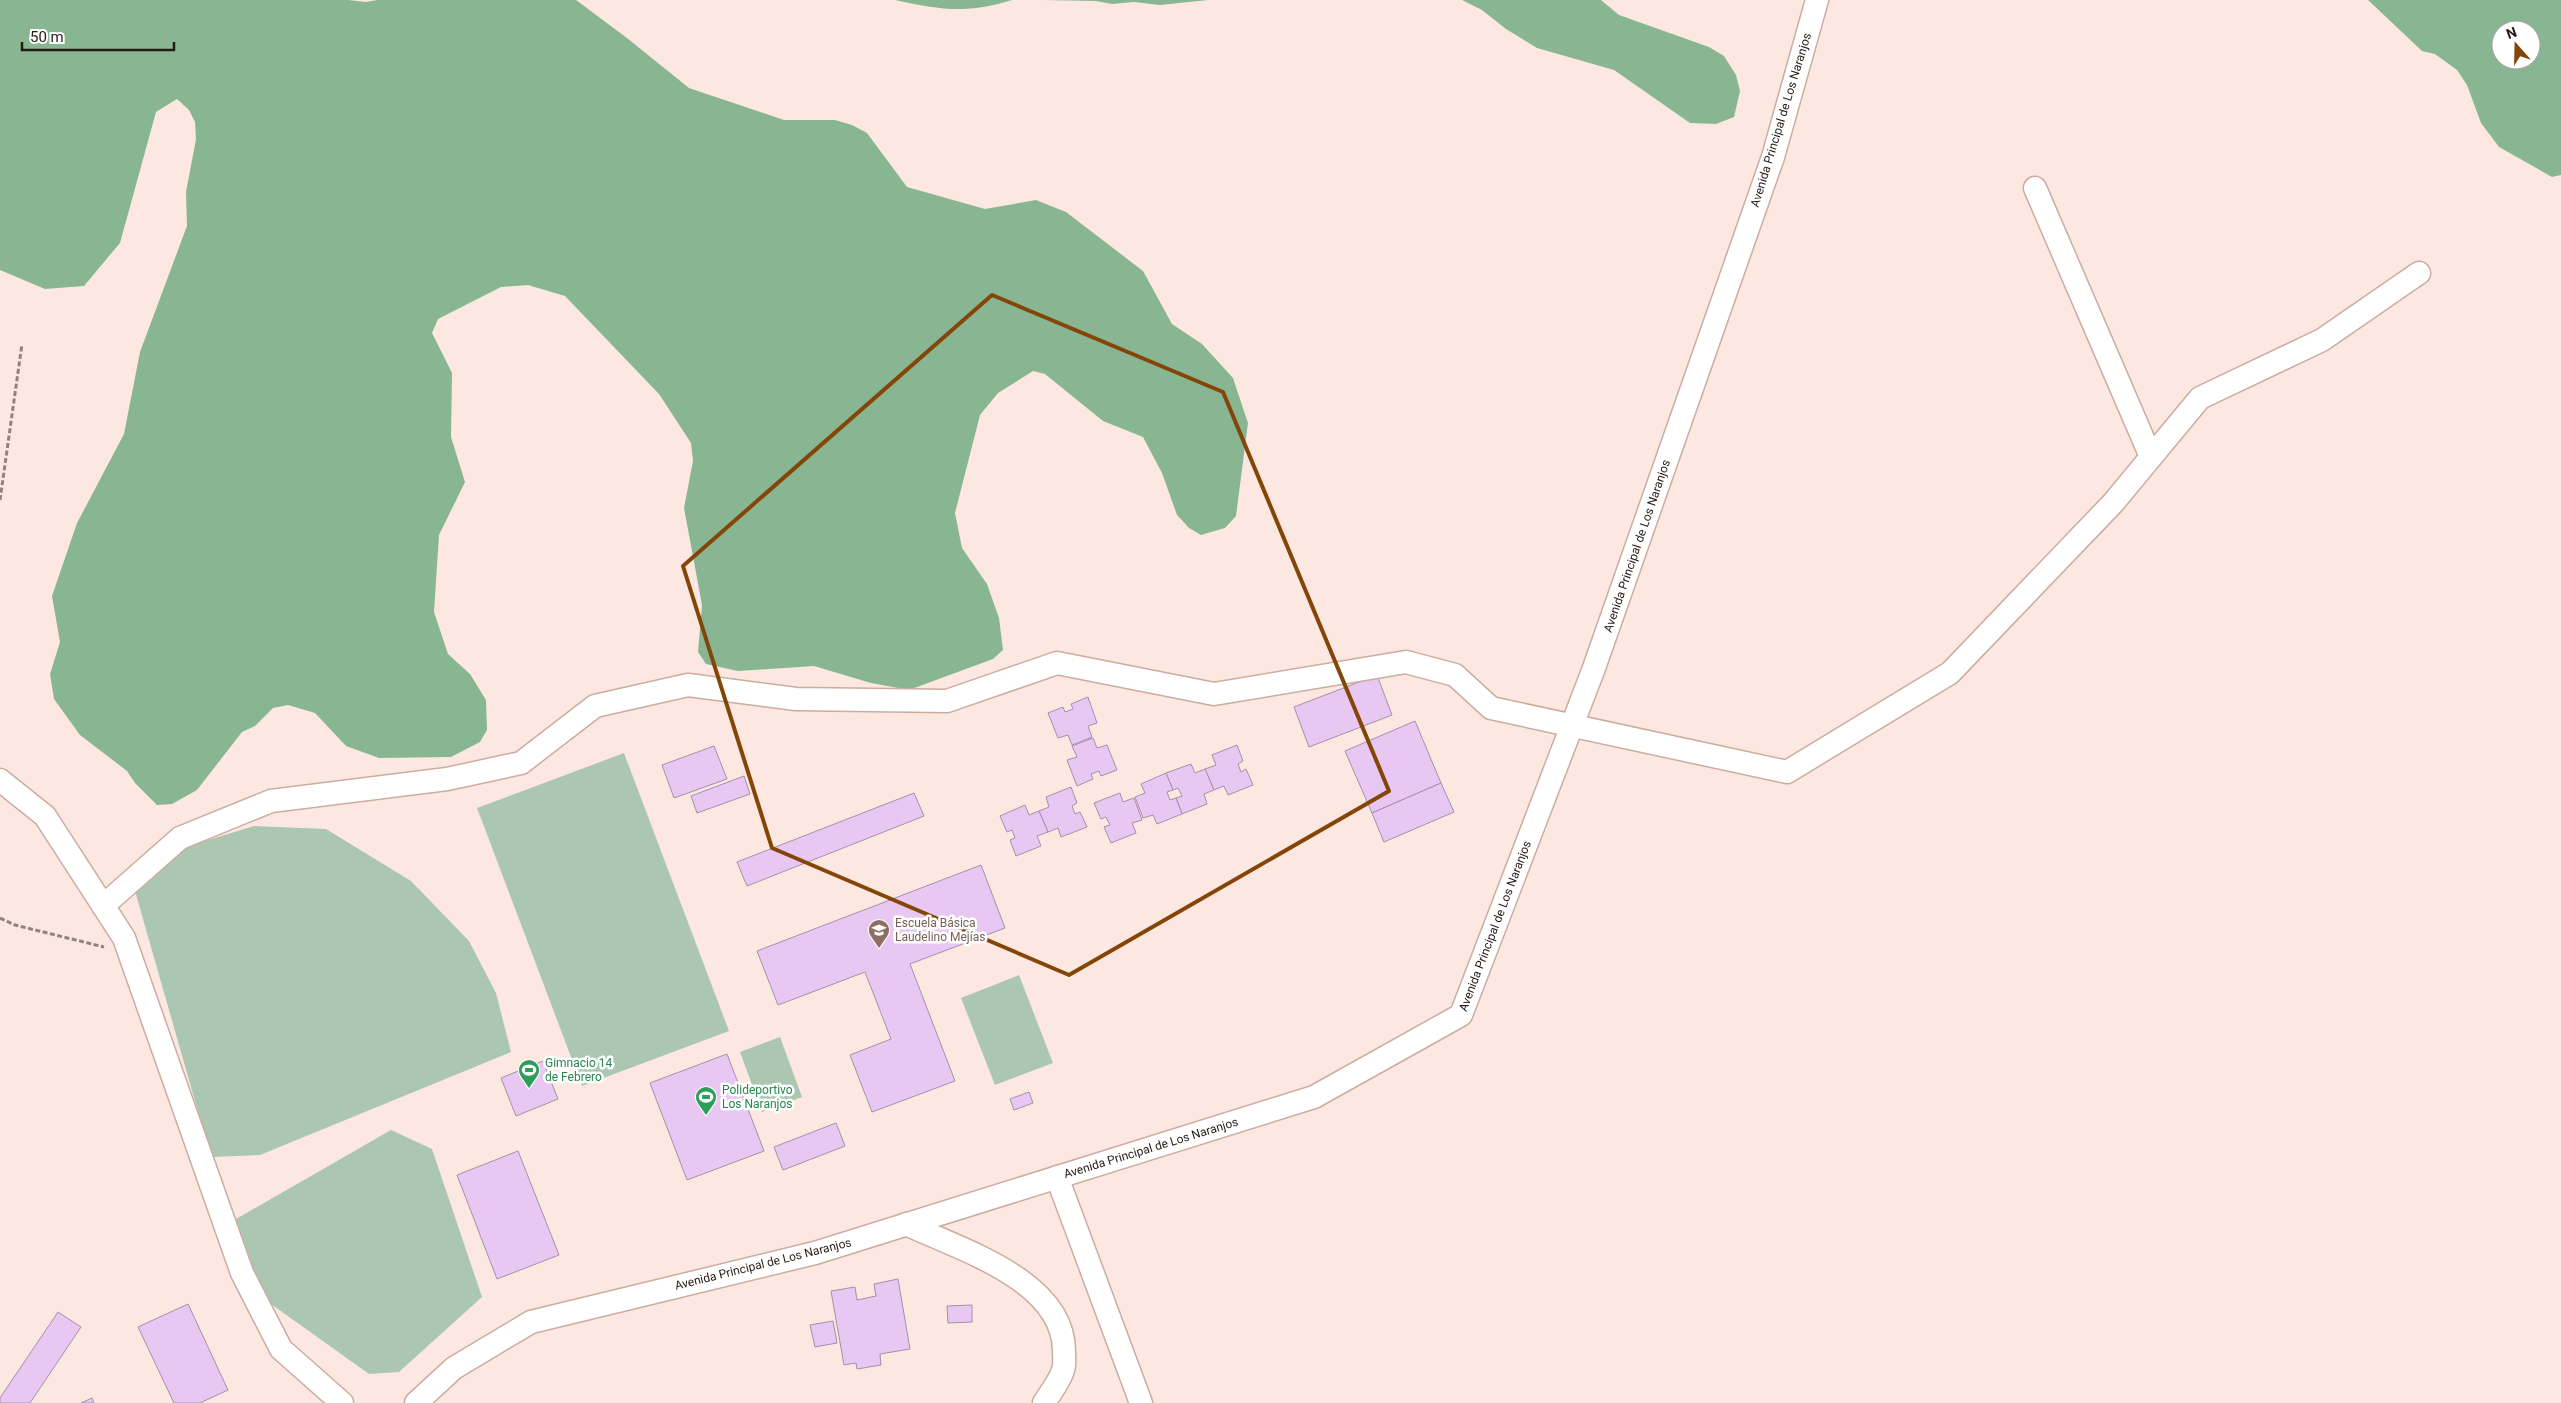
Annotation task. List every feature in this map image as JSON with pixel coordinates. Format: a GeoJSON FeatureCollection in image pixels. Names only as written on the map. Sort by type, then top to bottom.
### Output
{"type":"FeatureCollection","features":[{"type":"Feature","properties":{"kind":"street","name":"Avenida Principal de Los Naranjos"},"geometry":{"type":"LineString","coordinates":[[416,1403],[454,1368],[531,1322],[815,1253],[1314,1097],[1461,1015],[1572,728],[1773,157],[1817,0]]}},
{"type":"Feature","properties":{"kind":"street"},"geometry":{"type":"LineString","coordinates":[[2035,188],[2151,457]]}},
{"type":"Feature","properties":{"kind":"street"},"geometry":{"type":"LineString","coordinates":[[103,906],[180,838],[271,802],[447,779],[521,763],[595,706],[688,685],[796,699],[947,701],[1056,663],[1214,694],[1406,662],[1454,675],[1491,708],[1572,728],[1787,772],[1950,673],[2113,503],[2200,398],[2322,340],[2419,273]]}},
{"type":"Feature","properties":{"kind":"street"},"geometry":{"type":"LineString","coordinates":[[0,780],[45,816],[124,938],[242,1273],[281,1349],[342,1403]]}},
{"type":"Feature","properties":{"kind":"street"},"geometry":{"type":"LineString","coordinates":[[1057,1177],[1141,1403]]}},
{"type":"Feature","properties":{"kind":"street"},"geometry":{"type":"LineString","coordinates":[[906,1224],[1010,1272],[1039,1296],[1053,1311],[1061,1328],[1064,1370],[1044,1403]]}},
{"type":"Feature","properties":{"kind":"path"},"geometry":{"type":"LineString","coordinates":[[0,500],[22,344]]}},
{"type":"Feature","properties":{"kind":"path"},"geometry":{"type":"LineString","coordinates":[[0,918],[15,925],[129,953]]}},
{"type":"Feature","properties":{"kind":"highlighted area"},"geometry":{"type":"Polygon","coordinates":[[[992,295],[1223,392],[1389,791],[1069,975],[772,848],[683,566],[992,295]]]}},
{"type":"Feature","properties":{"kind":"green space"},"geometry":{"type":"Polygon","coordinates":[[[0,0],[348,0],[366,2],[377,0],[576,0],[689,88],[784,120],[835,120],[852,125],[867,133],[907,187],[985,209],[1036,200],[1066,212],[1143,271],[1172,324],[1202,344],[1233,378],[1248,423],[1236,516],[1225,528],[1201,535],[1189,528],[1177,515],[1162,473],[1143,437],[1103,421],[1045,374],[1033,371],[998,393],[980,415],[955,513],[962,548],[987,584],[999,618],[1003,650],[993,659],[909,690],[871,683],[814,666],[738,671],[706,664],[698,652],[702,605],[684,508],[693,461],[691,443],[659,394],[565,296],[528,285],[501,287],[438,319],[432,333],[452,373],[451,437],[465,482],[439,535],[434,612],[448,654],[470,674],[486,700],[487,730],[480,742],[451,757],[379,758],[346,746],[315,713],[288,705],[273,708],[255,726],[242,732],[197,790],[172,804],[157,805],[135,783],[127,771],[80,735],[54,699],[50,674],[60,642],[52,596],[77,523],[124,434],[140,352],[187,226],[186,192],[196,139],[195,122],[189,110],[177,99],[156,112],[120,243],[84,286],[45,289],[0,270],[0,0]]]}},
{"type":"Feature","properties":{"kind":"green space"},"geometry":{"type":"Polygon","coordinates":[[[895,0],[1012,0],[981,7],[954,9],[895,0]]]}},
{"type":"Feature","properties":{"kind":"green space"},"geometry":{"type":"Polygon","coordinates":[[[1043,0],[1208,0],[1160,5],[1134,2],[1112,4],[1096,1],[1043,0]]]}},
{"type":"Feature","properties":{"kind":"green space"},"geometry":{"type":"Polygon","coordinates":[[[1462,0],[1601,0],[1619,15],[1709,47],[1724,56],[1736,75],[1740,91],[1734,117],[1716,124],[1690,123],[1614,70],[1537,48],[1506,29],[1482,10],[1462,0]]]}},
{"type":"Feature","properties":{"kind":"green space"},"geometry":{"type":"Polygon","coordinates":[[[2368,0],[2561,0],[2561,175],[2552,177],[2499,147],[2481,123],[2467,85],[2457,70],[2435,54],[2422,51],[2368,0]]]}},
{"type":"Feature","properties":{"kind":"green space"},"geometry":{"type":"Polygon","coordinates":[[[624,753],[729,1031],[582,1086],[477,808],[624,753]]]}},
{"type":"Feature","properties":{"kind":"green space"},"geometry":{"type":"Polygon","coordinates":[[[254,826],[326,829],[411,881],[469,941],[496,993],[511,1052],[260,1155],[211,1157],[135,891],[175,850],[254,826]]]}},
{"type":"Feature","properties":{"kind":"green space"},"geometry":{"type":"Polygon","coordinates":[[[1019,975],[1053,1063],[995,1085],[961,998],[1019,975]]]}},
{"type":"Feature","properties":{"kind":"green space"},"geometry":{"type":"Polygon","coordinates":[[[780,1037],[802,1097],[762,1112],[740,1052],[780,1037]]]}},
{"type":"Feature","properties":{"kind":"green space"},"geometry":{"type":"Polygon","coordinates":[[[391,1130],[432,1149],[482,1297],[399,1372],[369,1374],[257,1294],[229,1223],[391,1130]]]}},
{"type":"Feature","properties":{"kind":"building"},"geometry":{"type":"Polygon","coordinates":[[[1377,675],[1392,715],[1309,747],[1294,707],[1377,675]]]}},
{"type":"Feature","properties":{"kind":"building"},"geometry":{"type":"Polygon","coordinates":[[[1088,697],[1097,723],[1088,726],[1092,737],[1072,745],[1068,735],[1058,738],[1048,713],[1063,707],[1065,712],[1073,709],[1071,704],[1088,697]]]}},
{"type":"Feature","properties":{"kind":"building"},"geometry":{"type":"Polygon","coordinates":[[[1415,721],[1441,783],[1372,813],[1345,751],[1415,721]]]}},
{"type":"Feature","properties":{"kind":"building"},"geometry":{"type":"Polygon","coordinates":[[[1093,738],[1097,748],[1107,745],[1117,770],[1101,776],[1099,771],[1091,774],[1093,779],[1077,786],[1067,760],[1077,757],[1072,746],[1093,738]]]}},
{"type":"Feature","properties":{"kind":"building"},"geometry":{"type":"Polygon","coordinates":[[[1237,745],[1243,761],[1238,764],[1241,772],[1246,769],[1253,785],[1228,795],[1224,786],[1214,790],[1205,769],[1216,765],[1212,755],[1237,745]]]}},
{"type":"Feature","properties":{"kind":"building"},"geometry":{"type":"Polygon","coordinates":[[[714,746],[727,779],[674,798],[662,765],[714,746]]]}},
{"type":"Feature","properties":{"kind":"building"},"geometry":{"type":"Polygon","coordinates":[[[1191,764],[1195,773],[1205,769],[1214,790],[1204,794],[1207,804],[1182,814],[1176,798],[1182,796],[1178,788],[1173,790],[1166,773],[1191,764]]]}},
{"type":"Feature","properties":{"kind":"building"},"geometry":{"type":"Polygon","coordinates":[[[1166,773],[1173,790],[1167,792],[1170,800],[1176,798],[1182,814],[1157,824],[1153,815],[1143,818],[1135,797],[1145,793],[1141,784],[1166,773]]]}},
{"type":"Feature","properties":{"kind":"building"},"geometry":{"type":"Polygon","coordinates":[[[744,776],[750,794],[697,813],[691,796],[744,776]]]}},
{"type":"Feature","properties":{"kind":"building"},"geometry":{"type":"Polygon","coordinates":[[[1441,783],[1454,812],[1384,842],[1372,813],[1441,783]]]}},
{"type":"Feature","properties":{"kind":"building"},"geometry":{"type":"Polygon","coordinates":[[[1071,787],[1077,803],[1072,806],[1075,814],[1080,812],[1087,827],[1061,837],[1058,828],[1048,832],[1039,811],[1049,807],[1046,797],[1071,787]]]}},
{"type":"Feature","properties":{"kind":"building"},"geometry":{"type":"Polygon","coordinates":[[[914,793],[924,816],[747,886],[737,862],[914,793]]]}},
{"type":"Feature","properties":{"kind":"building"},"geometry":{"type":"Polygon","coordinates":[[[1120,793],[1123,802],[1134,798],[1142,820],[1132,823],[1136,833],[1111,843],[1104,827],[1110,825],[1106,817],[1101,819],[1094,803],[1120,793]]]}},
{"type":"Feature","properties":{"kind":"building"},"geometry":{"type":"Polygon","coordinates":[[[1025,805],[1029,815],[1039,811],[1048,832],[1037,836],[1041,846],[1016,856],[1010,840],[1015,838],[1012,830],[1007,832],[1000,816],[1025,805]]]}},
{"type":"Feature","properties":{"kind":"building"},"geometry":{"type":"Polygon","coordinates":[[[981,865],[1005,928],[910,964],[955,1081],[872,1112],[850,1055],[891,1039],[865,972],[778,1005],[757,951],[981,865]]]}},
{"type":"Feature","properties":{"kind":"building"},"geometry":{"type":"Polygon","coordinates":[[[727,1054],[764,1151],[687,1180],[650,1083],[727,1054]]]}},
{"type":"Feature","properties":{"kind":"building","name":"Gimnacio 14 de Febrero"},"geometry":{"type":"Polygon","coordinates":[[[543,1061],[558,1099],[516,1116],[501,1078],[543,1061]]]}},
{"type":"Feature","properties":{"kind":"building"},"geometry":{"type":"Polygon","coordinates":[[[1029,1092],[1033,1103],[1014,1110],[1010,1099],[1029,1092]]]}},
{"type":"Feature","properties":{"kind":"building"},"geometry":{"type":"Polygon","coordinates":[[[836,1123],[845,1146],[783,1170],[774,1147],[836,1123]]]}},
{"type":"Feature","properties":{"kind":"building"},"geometry":{"type":"Polygon","coordinates":[[[518,1151],[559,1255],[497,1279],[457,1175],[518,1151]]]}},
{"type":"Feature","properties":{"kind":"building"},"geometry":{"type":"Polygon","coordinates":[[[898,1279],[910,1349],[880,1354],[881,1365],[857,1369],[856,1363],[844,1365],[831,1291],[855,1287],[857,1300],[876,1296],[874,1284],[898,1279]]]}},
{"type":"Feature","properties":{"kind":"building"},"geometry":{"type":"Polygon","coordinates":[[[188,1304],[228,1390],[200,1403],[174,1403],[138,1327],[188,1304]]]}},
{"type":"Feature","properties":{"kind":"building"},"geometry":{"type":"Polygon","coordinates":[[[972,1305],[972,1322],[948,1323],[947,1306],[972,1305]]]}},
{"type":"Feature","properties":{"kind":"building"},"geometry":{"type":"Polygon","coordinates":[[[58,1312],[81,1327],[30,1403],[0,1403],[0,1398],[58,1312]]]}},
{"type":"Feature","properties":{"kind":"building"},"geometry":{"type":"Polygon","coordinates":[[[833,1321],[837,1343],[815,1347],[810,1325],[833,1321]]]}},
{"type":"Feature","properties":{"kind":"building"},"geometry":{"type":"Polygon","coordinates":[[[92,1398],[94,1403],[81,1403],[92,1398]]]}},
{"type":"Feature","properties":{"kind":"place","name":"Escuela Básica Laudelino Mejías"},"geometry":{"type":"Point","coordinates":[879,949]}},
{"type":"Feature","properties":{"kind":"place","name":"Gimnacio 14 de Febrero"},"geometry":{"type":"Point","coordinates":[529,1089]}},
{"type":"Feature","properties":{"kind":"place","name":"Polideportivo Los Naranjos"},"geometry":{"type":"Point","coordinates":[706,1116]}}]}
